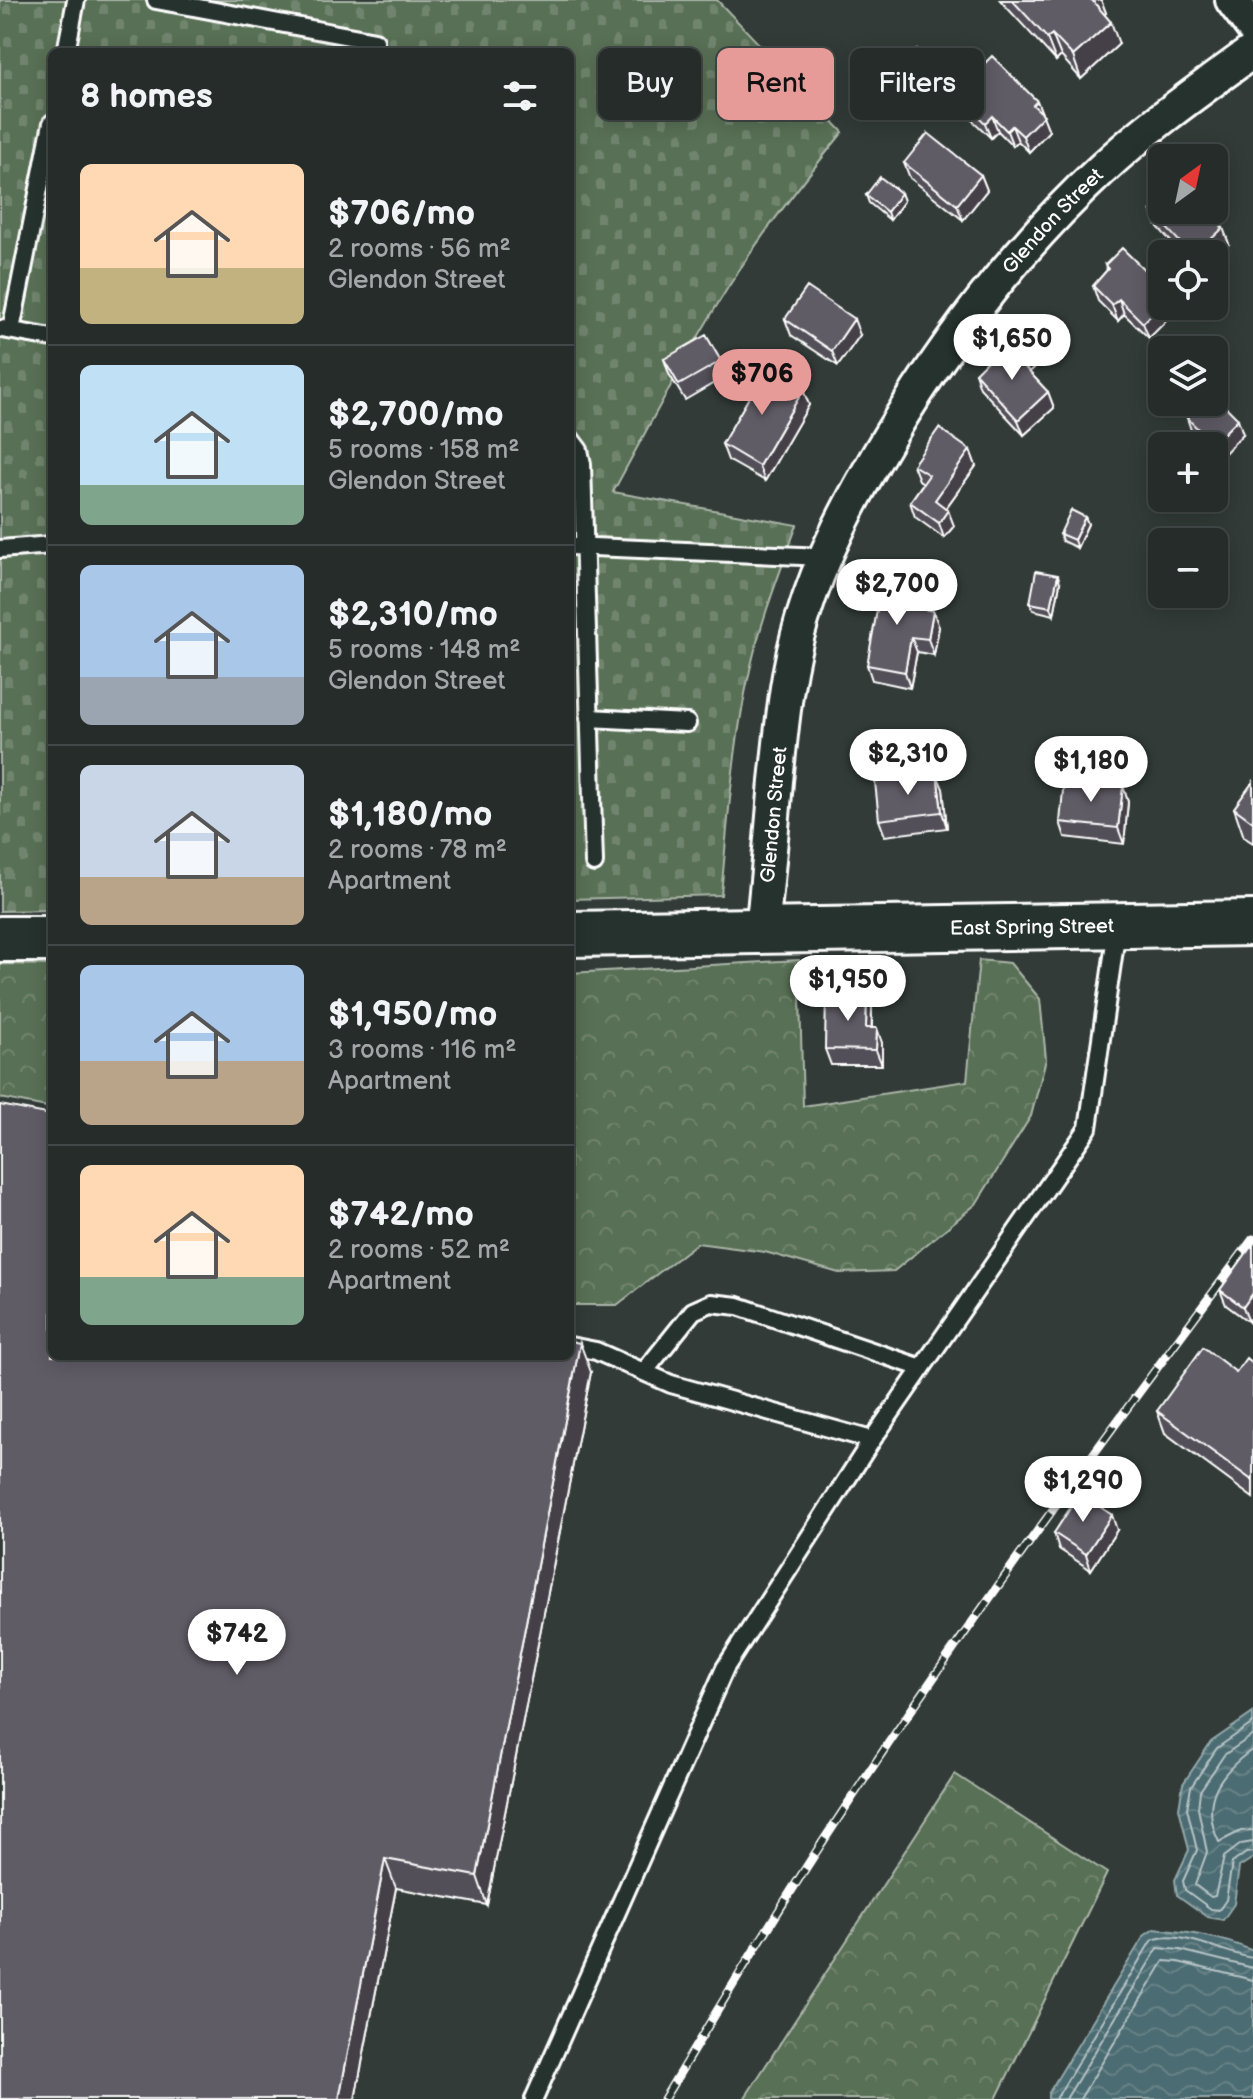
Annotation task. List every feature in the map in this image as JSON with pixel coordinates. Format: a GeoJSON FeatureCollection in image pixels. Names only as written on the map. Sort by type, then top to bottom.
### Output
{"type":"FeatureCollection","features":[{"type":"Feature","properties":{"kind":"main road","name":"East Spring Street"},"geometry":{"type":"LineString","coordinates":[[574,934],[1253,923]]}},
{"type":"Feature","properties":{"kind":"main road"},"geometry":{"type":"LineString","coordinates":[[0,939],[48,939]]}},
{"type":"Feature","properties":{"kind":"street"},"geometry":{"type":"LineString","coordinates":[[1232,0],[1253,28]]}},
{"type":"Feature","properties":{"kind":"street","name":"Glendon Street"},"geometry":{"type":"LineString","coordinates":[[762,932],[787,688],[802,621],[825,557],[853,499],[941,354],[1047,224],[1103,168],[1178,105],[1253,51]]}},
{"type":"Feature","properties":{"kind":"lane"},"geometry":{"type":"LineString","coordinates":[[67,48],[76,0]]}},
{"type":"Feature","properties":{"kind":"lane"},"geometry":{"type":"LineString","coordinates":[[156,0],[375,41],[374,48]]}},
{"type":"Feature","properties":{"kind":"lane"},"geometry":{"type":"LineString","coordinates":[[48,141],[6,330],[48,337]]}},
{"type":"Feature","properties":{"kind":"lane"},"geometry":{"type":"LineString","coordinates":[[574,443],[582,464],[578,546],[594,863]]}},
{"type":"Feature","properties":{"kind":"lane"},"geometry":{"type":"LineString","coordinates":[[0,549],[48,545]]}},
{"type":"Feature","properties":{"kind":"lane"},"geometry":{"type":"LineString","coordinates":[[578,546],[825,557]]}},
{"type":"Feature","properties":{"kind":"lane"},"geometry":{"type":"LineString","coordinates":[[589,718],[687,723]]}},
{"type":"Feature","properties":{"kind":"lane"},"geometry":{"type":"LineString","coordinates":[[534,2099],[725,1668],[872,1440],[1088,1128],[1117,927]]}},
{"type":"Feature","properties":{"kind":"lane"},"geometry":{"type":"LineString","coordinates":[[644,1372],[693,1311],[711,1303],[738,1306],[922,1368]]}},
{"type":"Feature","properties":{"kind":"lane"},"geometry":{"type":"LineString","coordinates":[[574,1347],[596,1351],[671,1384],[872,1440]]}},
{"type":"Feature","properties":{"kind":"green space"},"geometry":{"type":"Polygon","coordinates":[[[0,0],[717,0],[763,48],[717,48],[717,120],[832,120],[843,132],[777,216],[723,296],[613,492],[797,525],[771,596],[744,698],[721,895],[574,899],[574,48],[48,48],[48,910],[0,911],[0,0]]]}},
{"type":"Feature","properties":{"kind":"green space"},"geometry":{"type":"Polygon","coordinates":[[[799,960],[803,1106],[967,1081],[979,960],[1010,963],[1040,999],[1046,1059],[1031,1116],[976,1204],[894,1271],[839,1273],[765,1252],[697,1243],[617,1305],[574,1305],[574,973],[799,960]]]}},
{"type":"Feature","properties":{"kind":"green space"},"geometry":{"type":"Polygon","coordinates":[[[0,964],[48,965],[48,1107],[0,1098],[0,964]]]}},
{"type":"Feature","properties":{"kind":"green space"},"geometry":{"type":"Polygon","coordinates":[[[955,1774],[1107,1873],[996,2099],[744,2099],[955,1774]]]}},
{"type":"Feature","properties":{"kind":"water"},"geometry":{"type":"Polygon","coordinates":[[[1253,1713],[1253,1858],[1239,1867],[1234,1904],[1223,1920],[1208,1917],[1177,1895],[1175,1880],[1189,1850],[1179,1808],[1183,1784],[1211,1742],[1253,1713]]]}},
{"type":"Feature","properties":{"kind":"water"},"geometry":{"type":"Polygon","coordinates":[[[1154,1929],[1205,1936],[1253,1951],[1253,2099],[1048,2099],[1048,2094],[1144,1936],[1154,1929]]]}},
{"type":"Feature","properties":{"kind":"building"},"geometry":{"type":"Polygon","coordinates":[[[1012,0],[1092,0],[1111,22],[1073,56],[1052,34],[1047,38],[1012,0]]]}},
{"type":"Feature","properties":{"kind":"building"},"geometry":{"type":"Polygon","coordinates":[[[992,56],[1037,101],[1033,105],[1044,115],[1023,136],[1012,126],[1007,131],[992,116],[985,123],[982,120],[984,64],[992,56]]]}},
{"type":"Feature","properties":{"kind":"building"},"geometry":{"type":"Polygon","coordinates":[[[928,133],[981,175],[957,205],[904,163],[928,133]]]}},
{"type":"Feature","properties":{"kind":"building"},"geometry":{"type":"Polygon","coordinates":[[[880,177],[901,193],[887,212],[866,195],[880,177]]]}},
{"type":"Feature","properties":{"kind":"building"},"geometry":{"type":"Polygon","coordinates":[[[1163,224],[1219,224],[1223,228],[1210,240],[1178,240],[1163,224]]]}},
{"type":"Feature","properties":{"kind":"building"},"geometry":{"type":"Polygon","coordinates":[[[1122,248],[1148,273],[1148,318],[1143,323],[1119,299],[1112,305],[1093,286],[1108,269],[1105,265],[1122,248]]]}},
{"type":"Feature","properties":{"kind":"building"},"geometry":{"type":"Polygon","coordinates":[[[807,287],[854,319],[832,351],[785,319],[807,287]]]}},
{"type":"Feature","properties":{"kind":"building"},"geometry":{"type":"Polygon","coordinates":[[[706,335],[721,361],[679,385],[664,359],[706,335]]]}},
{"type":"Feature","properties":{"kind":"building"},"geometry":{"type":"Polygon","coordinates":[[[1021,345],[1028,352],[1019,361],[1048,392],[1018,420],[975,373],[993,355],[998,360],[1021,345]]]}},
{"type":"Feature","properties":{"kind":"building"},"geometry":{"type":"Polygon","coordinates":[[[766,368],[803,390],[759,466],[722,444],[766,368]]]}},
{"type":"Feature","properties":{"kind":"building"},"geometry":{"type":"Polygon","coordinates":[[[1228,409],[1238,419],[1225,432],[1201,432],[1187,418],[1228,416],[1228,409]]]}},
{"type":"Feature","properties":{"kind":"building"},"geometry":{"type":"Polygon","coordinates":[[[939,428],[970,450],[935,500],[948,510],[939,523],[910,502],[929,475],[913,465],[939,428]]]}},
{"type":"Feature","properties":{"kind":"building"},"geometry":{"type":"Polygon","coordinates":[[[1071,510],[1085,517],[1074,540],[1060,534],[1071,510]]]}},
{"type":"Feature","properties":{"kind":"building"},"geometry":{"type":"Polygon","coordinates":[[[1036,571],[1058,575],[1051,607],[1030,603],[1036,571]]]}},
{"type":"Feature","properties":{"kind":"building"},"geometry":{"type":"Polygon","coordinates":[[[882,583],[922,590],[919,608],[933,611],[928,639],[911,637],[905,672],[867,665],[882,583]]]}},
{"type":"Feature","properties":{"kind":"building"},"geometry":{"type":"Polygon","coordinates":[[[937,774],[942,812],[879,820],[875,782],[937,774]]]}},
{"type":"Feature","properties":{"kind":"building"},"geometry":{"type":"Polygon","coordinates":[[[1064,780],[1123,786],[1118,828],[1060,822],[1064,780]]]}},
{"type":"Feature","properties":{"kind":"building"},"geometry":{"type":"Polygon","coordinates":[[[1253,782],[1253,822],[1234,808],[1253,782]]]}},
{"type":"Feature","properties":{"kind":"building"},"geometry":{"type":"Polygon","coordinates":[[[826,992],[867,993],[866,1028],[877,1028],[876,1050],[825,1049],[826,992]]]}},
{"type":"Feature","properties":{"kind":"building"},"geometry":{"type":"Polygon","coordinates":[[[0,1105],[48,1114],[48,1360],[574,1360],[574,1342],[580,1343],[477,1876],[385,1859],[339,2099],[0,2099],[0,1105]]]}},
{"type":"Feature","properties":{"kind":"building"},"geometry":{"type":"Polygon","coordinates":[[[1253,1244],[1253,1293],[1243,1307],[1220,1290],[1253,1244]]]}},
{"type":"Feature","properties":{"kind":"building"},"geometry":{"type":"Polygon","coordinates":[[[1203,1347],[1236,1372],[1246,1358],[1253,1364],[1253,1481],[1157,1411],[1203,1347]]]}},
{"type":"Feature","properties":{"kind":"building"},"geometry":{"type":"Polygon","coordinates":[[[1080,1493],[1112,1515],[1086,1554],[1054,1533],[1080,1493]]]}},
{"type":"Feature","properties":{"kind":"railway"},"geometry":{"type":"LineString","coordinates":[[664,2099],[800,1877],[924,1691],[1086,1464],[1253,1239]]}}]}
